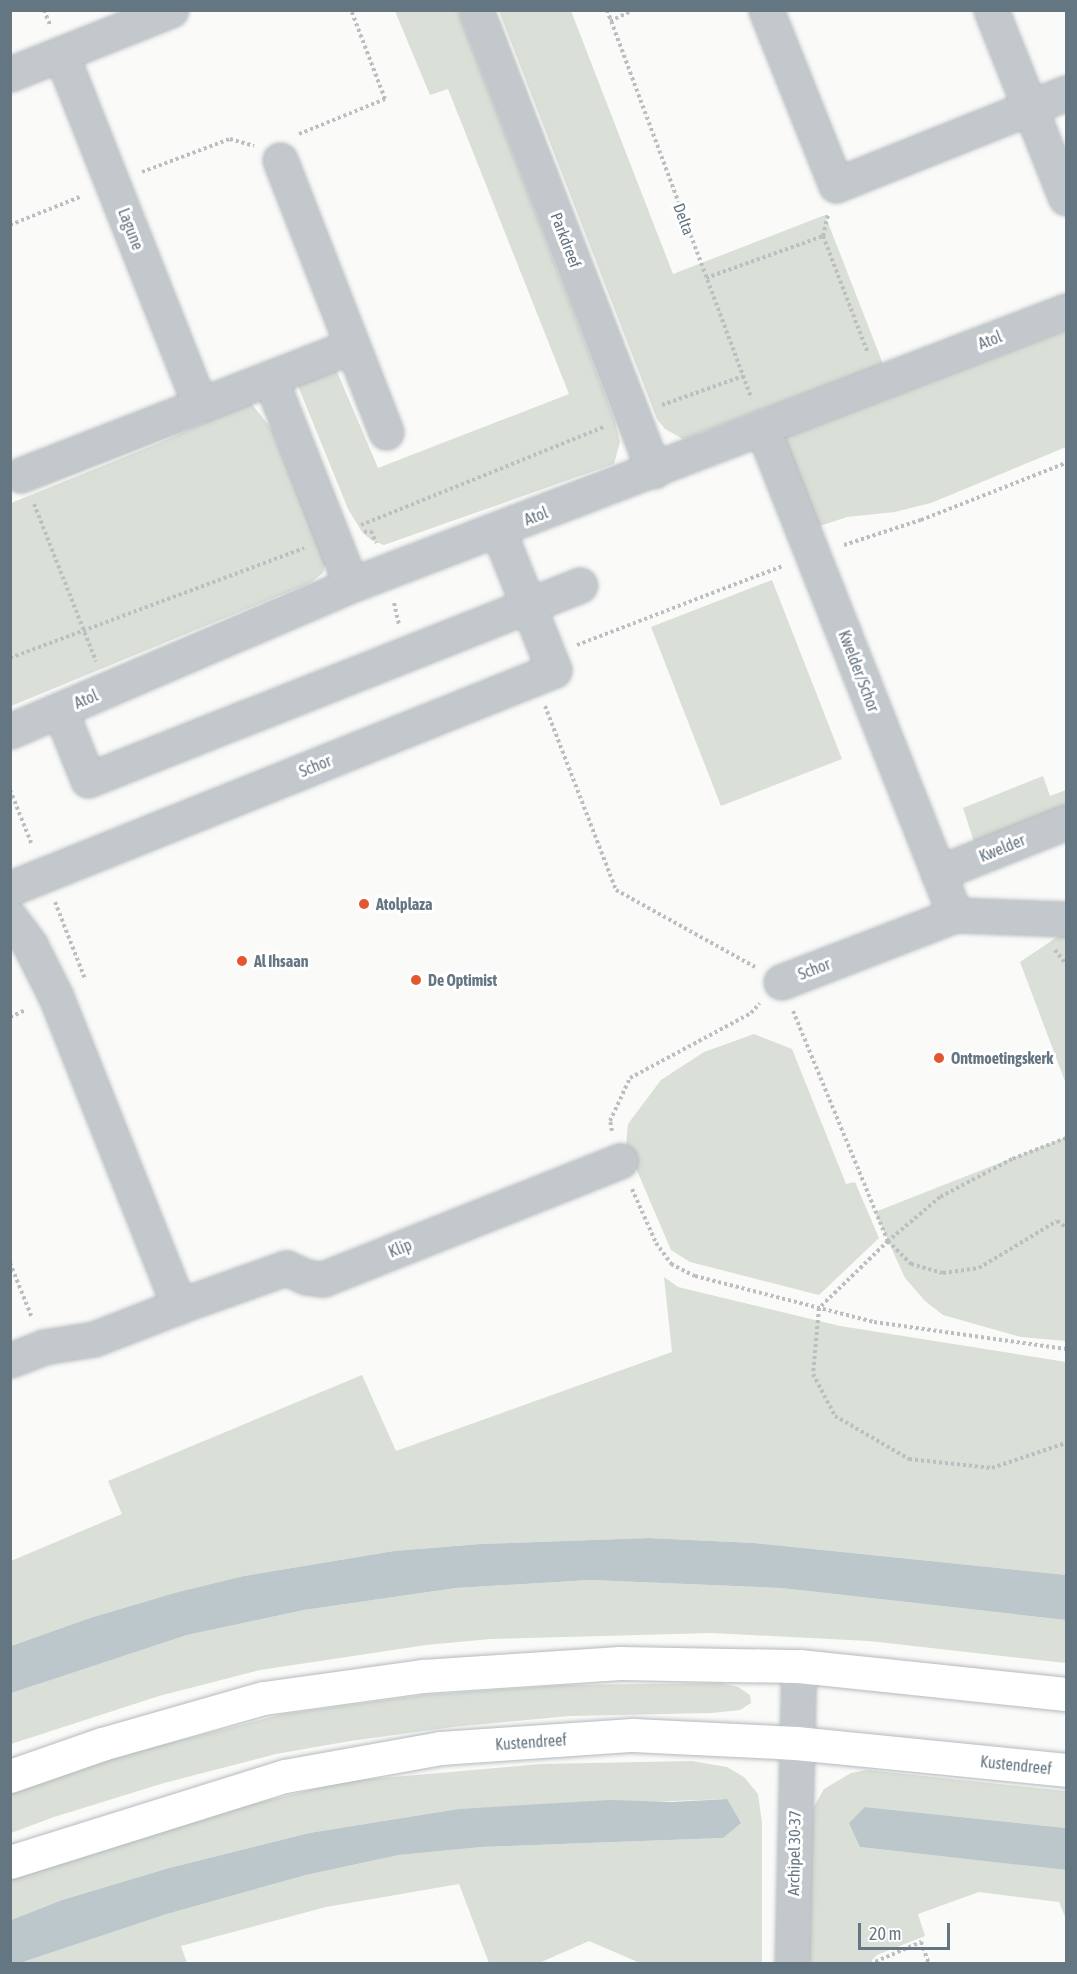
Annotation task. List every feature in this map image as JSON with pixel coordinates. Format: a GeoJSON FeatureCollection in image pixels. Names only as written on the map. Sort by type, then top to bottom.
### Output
{"type":"FeatureCollection","features":[{"type":"Feature","properties":{"kind":"main road"},"geometry":{"type":"LineString","coordinates":[[10,1776],[112,1741],[264,1698],[423,1676],[620,1663],[799,1666],[1066,1694]]}},
{"type":"Feature","properties":{"kind":"main road","name":"Kustendreef"},"geometry":{"type":"LineString","coordinates":[[10,1862],[285,1776],[440,1748],[633,1735],[796,1743],[1066,1770]]}},
{"type":"Feature","properties":{"kind":"street"},"geometry":{"type":"LineString","coordinates":[[10,74],[171,10]]}},
{"type":"Feature","properties":{"kind":"street","name":"Parkdreef"},"geometry":{"type":"LineString","coordinates":[[476,10],[654,471]]}},
{"type":"Feature","properties":{"kind":"street"},"geometry":{"type":"LineString","coordinates":[[766,10],[836,185],[1066,93]]}},
{"type":"Feature","properties":{"kind":"street"},"geometry":{"type":"LineString","coordinates":[[991,10],[1066,198]]}},
{"type":"Feature","properties":{"kind":"street","name":"Lagune"},"geometry":{"type":"LineString","coordinates":[[61,54],[200,405]]}},
{"type":"Feature","properties":{"kind":"street"},"geometry":{"type":"LineString","coordinates":[[288,148],[352,346],[386,432]]}},
{"type":"Feature","properties":{"kind":"street","name":"Atol"},"geometry":{"type":"LineString","coordinates":[[10,731],[351,585],[654,471],[762,427],[1066,311]]}},
{"type":"Feature","properties":{"kind":"street"},"geometry":{"type":"LineString","coordinates":[[21,475],[352,346]]}},
{"type":"Feature","properties":{"kind":"street"},"geometry":{"type":"LineString","coordinates":[[270,378],[351,585]]}},
{"type":"Feature","properties":{"kind":"street","name":"Kwelder/Schor"},"geometry":{"type":"LineString","coordinates":[[762,427],[955,915]]}},
{"type":"Feature","properties":{"kind":"street","name":"Schor"},"geometry":{"type":"LineString","coordinates":[[11,900],[554,670],[498,530]]}},
{"type":"Feature","properties":{"kind":"street"},"geometry":{"type":"LineString","coordinates":[[60,710],[88,780],[580,585]]}},
{"type":"Feature","properties":{"kind":"street","name":"Kwelder"},"geometry":{"type":"LineString","coordinates":[[938,873],[1066,822]]}},
{"type":"Feature","properties":{"kind":"street"},"geometry":{"type":"LineString","coordinates":[[11,900],[56,998],[179,1306]]}},
{"type":"Feature","properties":{"kind":"street","name":"Schor"},"geometry":{"type":"LineString","coordinates":[[781,982],[955,915],[1066,919]]}},
{"type":"Feature","properties":{"kind":"street","name":"Klip"},"geometry":{"type":"LineString","coordinates":[[10,1360],[44,1347],[94,1339],[286,1268],[306,1277],[323,1279],[620,1161]]}},
{"type":"Feature","properties":{"kind":"street","name":"Archipel 30-37"},"geometry":{"type":"LineString","coordinates":[[792,1964],[799,1666]]}},
{"type":"Feature","properties":{"kind":"path"},"geometry":{"type":"LineString","coordinates":[[288,148],[385,99],[351,10]]}},
{"type":"Feature","properties":{"kind":"path","name":"Delta"},"geometry":{"type":"LineString","coordinates":[[607,10],[762,427]]}},
{"type":"Feature","properties":{"kind":"path"},"geometry":{"type":"LineString","coordinates":[[610,21],[634,10]]}},
{"type":"Feature","properties":{"kind":"path"},"geometry":{"type":"LineString","coordinates":[[836,185],[823,236],[880,382]]}},
{"type":"Feature","properties":{"kind":"path"},"geometry":{"type":"LineString","coordinates":[[706,278],[823,236]]}},
{"type":"Feature","properties":{"kind":"path"},"geometry":{"type":"LineString","coordinates":[[10,658],[332,537],[634,415],[743,376]]}},
{"type":"Feature","properties":{"kind":"path"},"geometry":{"type":"LineString","coordinates":[[21,475],[85,630],[106,690]]}},
{"type":"Feature","properties":{"kind":"path"},"geometry":{"type":"LineString","coordinates":[[534,678],[616,891],[781,982],[888,1241],[911,1264],[943,1273],[979,1268],[1056,1221],[1066,1227]]}},
{"type":"Feature","properties":{"kind":"path","name":"Schor"},"geometry":{"type":"LineString","coordinates":[[610,1121],[630,1078],[751,1013],[781,982]]}},
{"type":"Feature","properties":{"kind":"path"},"geometry":{"type":"LineString","coordinates":[[1066,1137],[1012,1159],[939,1197],[888,1241],[819,1308],[813,1374],[835,1416],[909,1459],[992,1468],[1066,1443]]}},
{"type":"Feature","properties":{"kind":"path"},"geometry":{"type":"LineString","coordinates":[[620,1161],[656,1244],[671,1264],[694,1276],[874,1322],[1066,1349]]}},
{"type":"Feature","properties":{"kind":"path"},"geometry":{"type":"LineString","coordinates":[[10,1263],[44,1347]]}},
{"type":"Feature","properties":{"kind":"path"},"geometry":{"type":"LineString","coordinates":[[870,1964],[921,1941],[929,1964]]}},
{"type":"Feature","properties":{"kind":"shaded area"},"geometry":{"type":"Polygon","coordinates":[[[395,11],[458,11],[615,421],[620,442],[614,464],[384,545],[371,540],[362,532],[348,509],[296,381],[335,367],[378,468],[569,394],[448,89],[430,95],[395,11]]]}},
{"type":"Feature","properties":{"kind":"shaded area"},"geometry":{"type":"Polygon","coordinates":[[[499,11],[571,11],[673,274],[825,215],[883,364],[683,439],[665,429],[657,419],[499,11]]]}},
{"type":"Feature","properties":{"kind":"shaded area"},"geometry":{"type":"Polygon","coordinates":[[[1066,330],[1066,447],[931,503],[895,512],[847,517],[814,528],[778,440],[1066,330]]]}},
{"type":"Feature","properties":{"kind":"shaded area"},"geometry":{"type":"Polygon","coordinates":[[[250,402],[271,428],[326,562],[323,573],[310,583],[11,706],[11,503],[159,443],[250,402]]]}},
{"type":"Feature","properties":{"kind":"shaded area"},"geometry":{"type":"Polygon","coordinates":[[[772,580],[842,759],[721,806],[651,627],[772,580]]]}},
{"type":"Feature","properties":{"kind":"shaded area"},"geometry":{"type":"Polygon","coordinates":[[[1043,776],[1050,796],[1066,790],[1066,808],[974,842],[963,808],[1043,776]]]}},
{"type":"Feature","properties":{"kind":"shaded area"},"geometry":{"type":"Polygon","coordinates":[[[1066,931],[1066,1084],[1020,962],[1066,931]]]}},
{"type":"Feature","properties":{"kind":"shaded area"},"geometry":{"type":"Polygon","coordinates":[[[754,1034],[792,1049],[846,1184],[855,1182],[879,1238],[819,1295],[690,1262],[671,1250],[626,1145],[628,1124],[661,1080],[704,1052],[754,1034]]]}},
{"type":"Feature","properties":{"kind":"shaded area"},"geometry":{"type":"Polygon","coordinates":[[[1066,1137],[1066,1341],[1021,1337],[943,1315],[925,1301],[905,1278],[875,1212],[1066,1137]]]}},
{"type":"Feature","properties":{"kind":"shaded area"},"geometry":{"type":"Polygon","coordinates":[[[664,1277],[678,1287],[840,1326],[1066,1362],[1066,1575],[754,1543],[649,1538],[480,1544],[394,1551],[244,1576],[87,1619],[11,1646],[11,1561],[122,1514],[108,1481],[362,1375],[396,1451],[672,1352],[664,1277]]]}},
{"type":"Feature","properties":{"kind":"shaded area"},"geometry":{"type":"Polygon","coordinates":[[[649,1538],[754,1543],[1066,1575],[1066,1620],[781,1588],[590,1580],[456,1588],[304,1610],[187,1635],[11,1693],[11,1646],[87,1619],[175,1593],[244,1576],[394,1551],[480,1544],[649,1538]]]}},
{"type":"Feature","properties":{"kind":"shaded area"},"geometry":{"type":"Polygon","coordinates":[[[590,1580],[781,1588],[1066,1620],[1066,1663],[869,1641],[712,1633],[490,1639],[426,1645],[260,1670],[159,1696],[11,1744],[10,1693],[187,1635],[304,1610],[456,1588],[590,1580]]]}},
{"type":"Feature","properties":{"kind":"shaded area"},"geometry":{"type":"Polygon","coordinates":[[[722,1683],[738,1687],[750,1695],[751,1703],[740,1710],[712,1713],[569,1716],[453,1727],[276,1754],[164,1783],[54,1817],[11,1833],[11,1793],[87,1764],[283,1714],[423,1695],[564,1685],[722,1683]]]}},
{"type":"Feature","properties":{"kind":"shaded area"},"geometry":{"type":"Polygon","coordinates":[[[692,1761],[727,1767],[744,1777],[758,1794],[762,1823],[762,1963],[640,1963],[589,1941],[539,1963],[489,1963],[459,1884],[326,1907],[181,1946],[187,1963],[20,1963],[167,1914],[306,1875],[399,1855],[482,1847],[723,1838],[727,1799],[458,1809],[309,1833],[169,1868],[62,1900],[11,1920],[11,1876],[195,1818],[348,1781],[541,1764],[692,1761]]]}},
{"type":"Feature","properties":{"kind":"shaded area"},"geometry":{"type":"Polygon","coordinates":[[[867,1770],[1066,1791],[1066,1828],[865,1807],[861,1847],[1066,1870],[1066,1919],[1059,1902],[979,1892],[918,1914],[925,1936],[877,1955],[869,1963],[801,1964],[804,1876],[812,1810],[824,1789],[851,1773],[867,1770]]]}},
{"type":"Feature","properties":{"kind":"shaded area"},"geometry":{"type":"Polygon","coordinates":[[[727,1799],[741,1823],[723,1838],[482,1847],[399,1855],[306,1875],[167,1914],[20,1963],[11,1963],[11,1920],[62,1900],[169,1868],[309,1833],[458,1809],[610,1800],[672,1802],[727,1799]]]}},
{"type":"Feature","properties":{"kind":"shaded area"},"geometry":{"type":"Polygon","coordinates":[[[865,1807],[1066,1828],[1066,1870],[860,1847],[849,1823],[865,1807]]]}},
{"type":"Feature","properties":{"kind":"place","name":"Atolplaza"},"geometry":{"type":"Point","coordinates":[364,904]}},
{"type":"Feature","properties":{"kind":"place","name":"Al Ihsaan"},"geometry":{"type":"Point","coordinates":[242,961]}},
{"type":"Feature","properties":{"kind":"place","name":"De Optimist"},"geometry":{"type":"Point","coordinates":[416,980]}},
{"type":"Feature","properties":{"kind":"place","name":"Ontmoetingskerk"},"geometry":{"type":"Point","coordinates":[939,1058]}}]}
